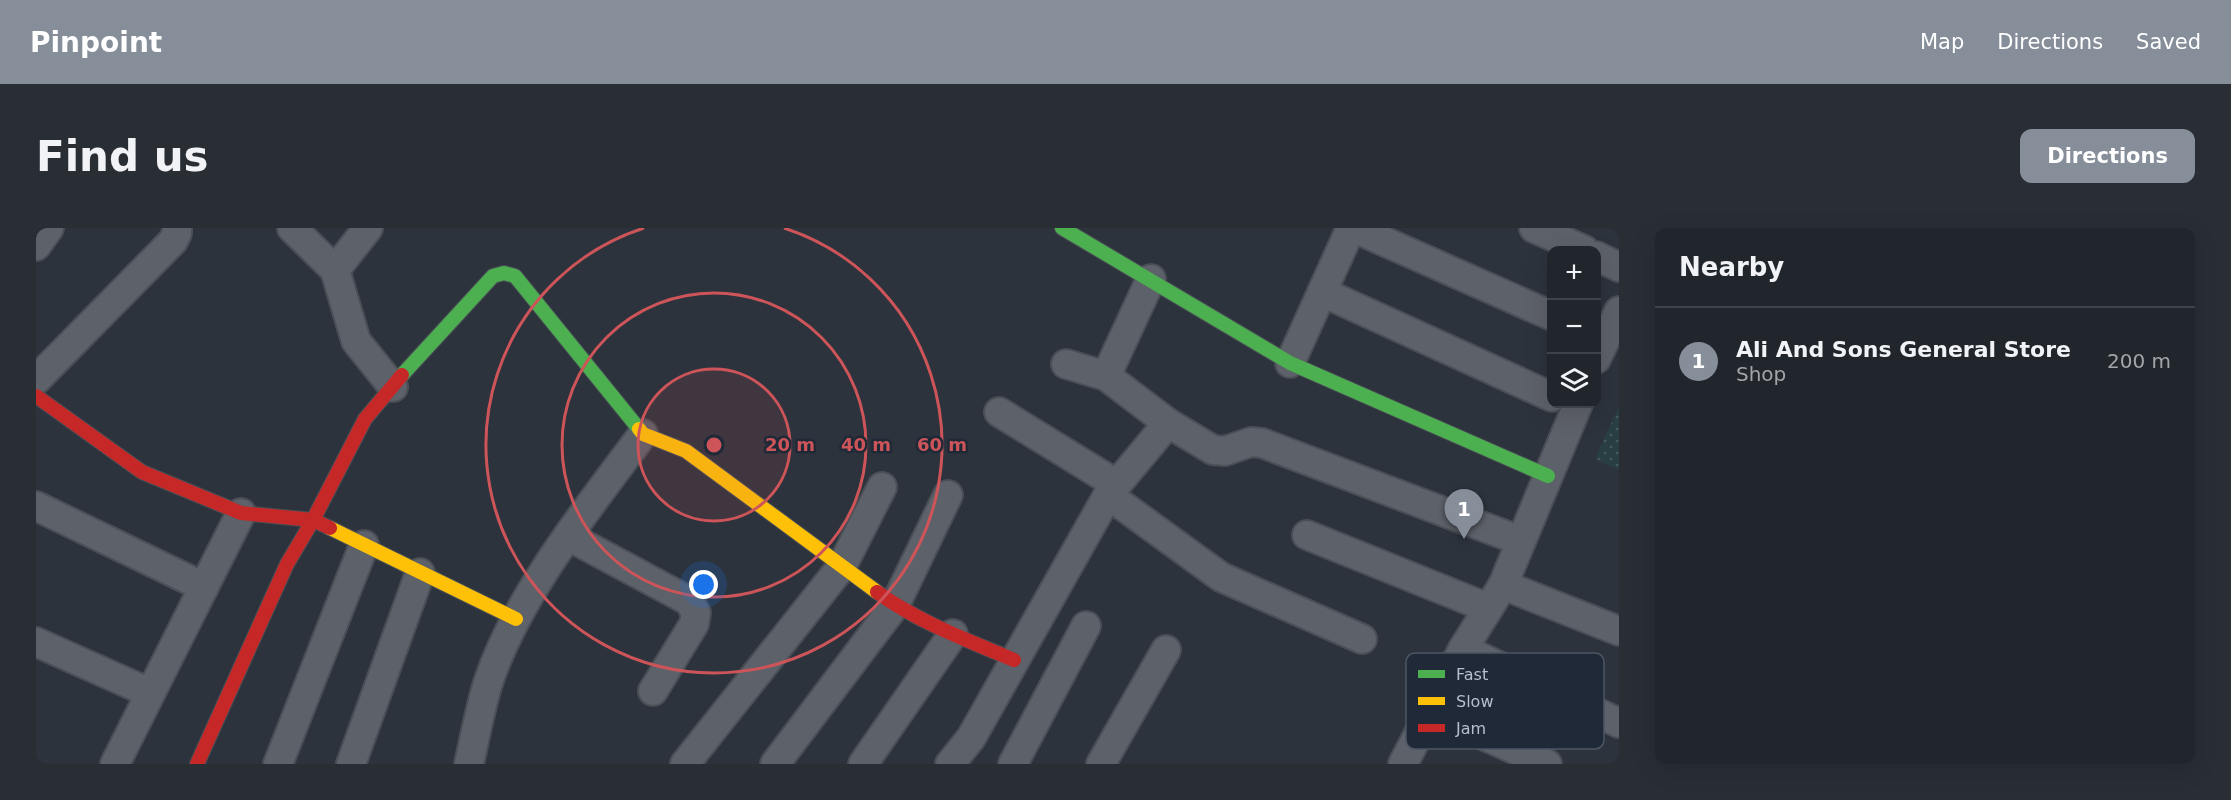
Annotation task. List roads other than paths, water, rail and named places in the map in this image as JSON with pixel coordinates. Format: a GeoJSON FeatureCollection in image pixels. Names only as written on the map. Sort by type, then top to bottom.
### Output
{"type":"FeatureCollection","features":[{"type":"Feature","properties":{"kind":"street"},"geometry":{"type":"LineString","coordinates":[[36,246],[49,228]]}},
{"type":"Feature","properties":{"kind":"street"},"geometry":{"type":"LineString","coordinates":[[36,380],[174,241],[177,228]]}},
{"type":"Feature","properties":{"kind":"street"},"geometry":{"type":"LineString","coordinates":[[292,228],[335,270],[356,341],[393,387]]}},
{"type":"Feature","properties":{"kind":"street"},"geometry":{"type":"LineString","coordinates":[[335,270],[368,228]]}},
{"type":"Feature","properties":{"kind":"street"},"geometry":{"type":"LineString","coordinates":[[1062,228],[1290,363],[1548,476]]}},
{"type":"Feature","properties":{"kind":"street"},"geometry":{"type":"LineString","coordinates":[[1290,363],[1352,228],[1547,314]]}},
{"type":"Feature","properties":{"kind":"street"},"geometry":{"type":"LineString","coordinates":[[1534,228],[1575,246]]}},
{"type":"Feature","properties":{"kind":"street"},"geometry":{"type":"LineString","coordinates":[[1601,258],[1619,267]]}},
{"type":"Feature","properties":{"kind":"street"},"geometry":{"type":"LineString","coordinates":[[197,764],[287,564],[313,520],[365,419],[430,343],[493,276],[504,273],[515,276],[643,434],[686,451],[895,604],[953,634],[1014,660]]}},
{"type":"Feature","properties":{"kind":"street"},"geometry":{"type":"LineString","coordinates":[[1106,376],[1151,279]]}},
{"type":"Feature","properties":{"kind":"street"},"geometry":{"type":"LineString","coordinates":[[1322,292],[1547,394]]}},
{"type":"Feature","properties":{"kind":"street"},"geometry":{"type":"LineString","coordinates":[[1601,342],[1619,311]]}},
{"type":"Feature","properties":{"kind":"street"},"geometry":{"type":"LineString","coordinates":[[1066,364],[1106,376],[1168,423],[1213,450],[1225,451],[1251,442],[1262,443],[1521,541]]}},
{"type":"Feature","properties":{"kind":"street"},"geometry":{"type":"LineString","coordinates":[[36,396],[142,471],[241,513],[313,520],[516,619]]}},
{"type":"Feature","properties":{"kind":"street"},"geometry":{"type":"LineString","coordinates":[[1461,653],[1496,596],[1521,541],[1548,476],[1567,408]]}},
{"type":"Feature","properties":{"kind":"street"},"geometry":{"type":"LineString","coordinates":[[999,412],[1112,490],[1221,577],[1362,639]]}},
{"type":"Feature","properties":{"kind":"street"},"geometry":{"type":"LineString","coordinates":[[950,764],[971,738],[1112,490],[1168,423]]}},
{"type":"Feature","properties":{"kind":"street"},"geometry":{"type":"LineString","coordinates":[[469,764],[488,683],[516,619],[568,536],[643,434]]}},
{"type":"Feature","properties":{"kind":"street"},"geometry":{"type":"LineString","coordinates":[[685,764],[842,566],[882,487]]}},
{"type":"Feature","properties":{"kind":"street"},"geometry":{"type":"LineString","coordinates":[[775,764],[895,604],[948,495]]}},
{"type":"Feature","properties":{"kind":"street"},"geometry":{"type":"LineString","coordinates":[[36,506],[204,587]]}},
{"type":"Feature","properties":{"kind":"street"},"geometry":{"type":"LineString","coordinates":[[115,764],[241,513]]}},
{"type":"Feature","properties":{"kind":"street"},"geometry":{"type":"LineString","coordinates":[[1307,535],[1496,596],[1619,631]]}},
{"type":"Feature","properties":{"kind":"street"},"geometry":{"type":"LineString","coordinates":[[568,536],[689,601],[696,613],[694,624],[653,691]]}},
{"type":"Feature","properties":{"kind":"street"},"geometry":{"type":"LineString","coordinates":[[278,764],[364,545]]}},
{"type":"Feature","properties":{"kind":"street"},"geometry":{"type":"LineString","coordinates":[[351,764],[420,573]]}},
{"type":"Feature","properties":{"kind":"street"},"geometry":{"type":"LineString","coordinates":[[1013,764],[1086,626]]}},
{"type":"Feature","properties":{"kind":"street"},"geometry":{"type":"LineString","coordinates":[[863,764],[953,634]]}},
{"type":"Feature","properties":{"kind":"street"},"geometry":{"type":"LineString","coordinates":[[36,642],[150,693]]}},
{"type":"Feature","properties":{"kind":"street"},"geometry":{"type":"LineString","coordinates":[[1463,649],[1471,653]]}},
{"type":"Feature","properties":{"kind":"street"},"geometry":{"type":"LineString","coordinates":[[1101,764],[1166,650]]}},
{"type":"Feature","properties":{"kind":"street"},"geometry":{"type":"LineString","coordinates":[[1604,716],[1619,723]]}},
{"type":"Feature","properties":{"kind":"street"},"geometry":{"type":"LineString","coordinates":[[1403,764],[1411,749]]}},
{"type":"Feature","properties":{"kind":"street"},"geometry":{"type":"LineString","coordinates":[[1513,749],[1546,764]]}},
{"type":"Feature","properties":{"kind":"place","name":"Ali And Sons General Store"},"geometry":{"type":"Point","coordinates":[1464,539]}}]}
